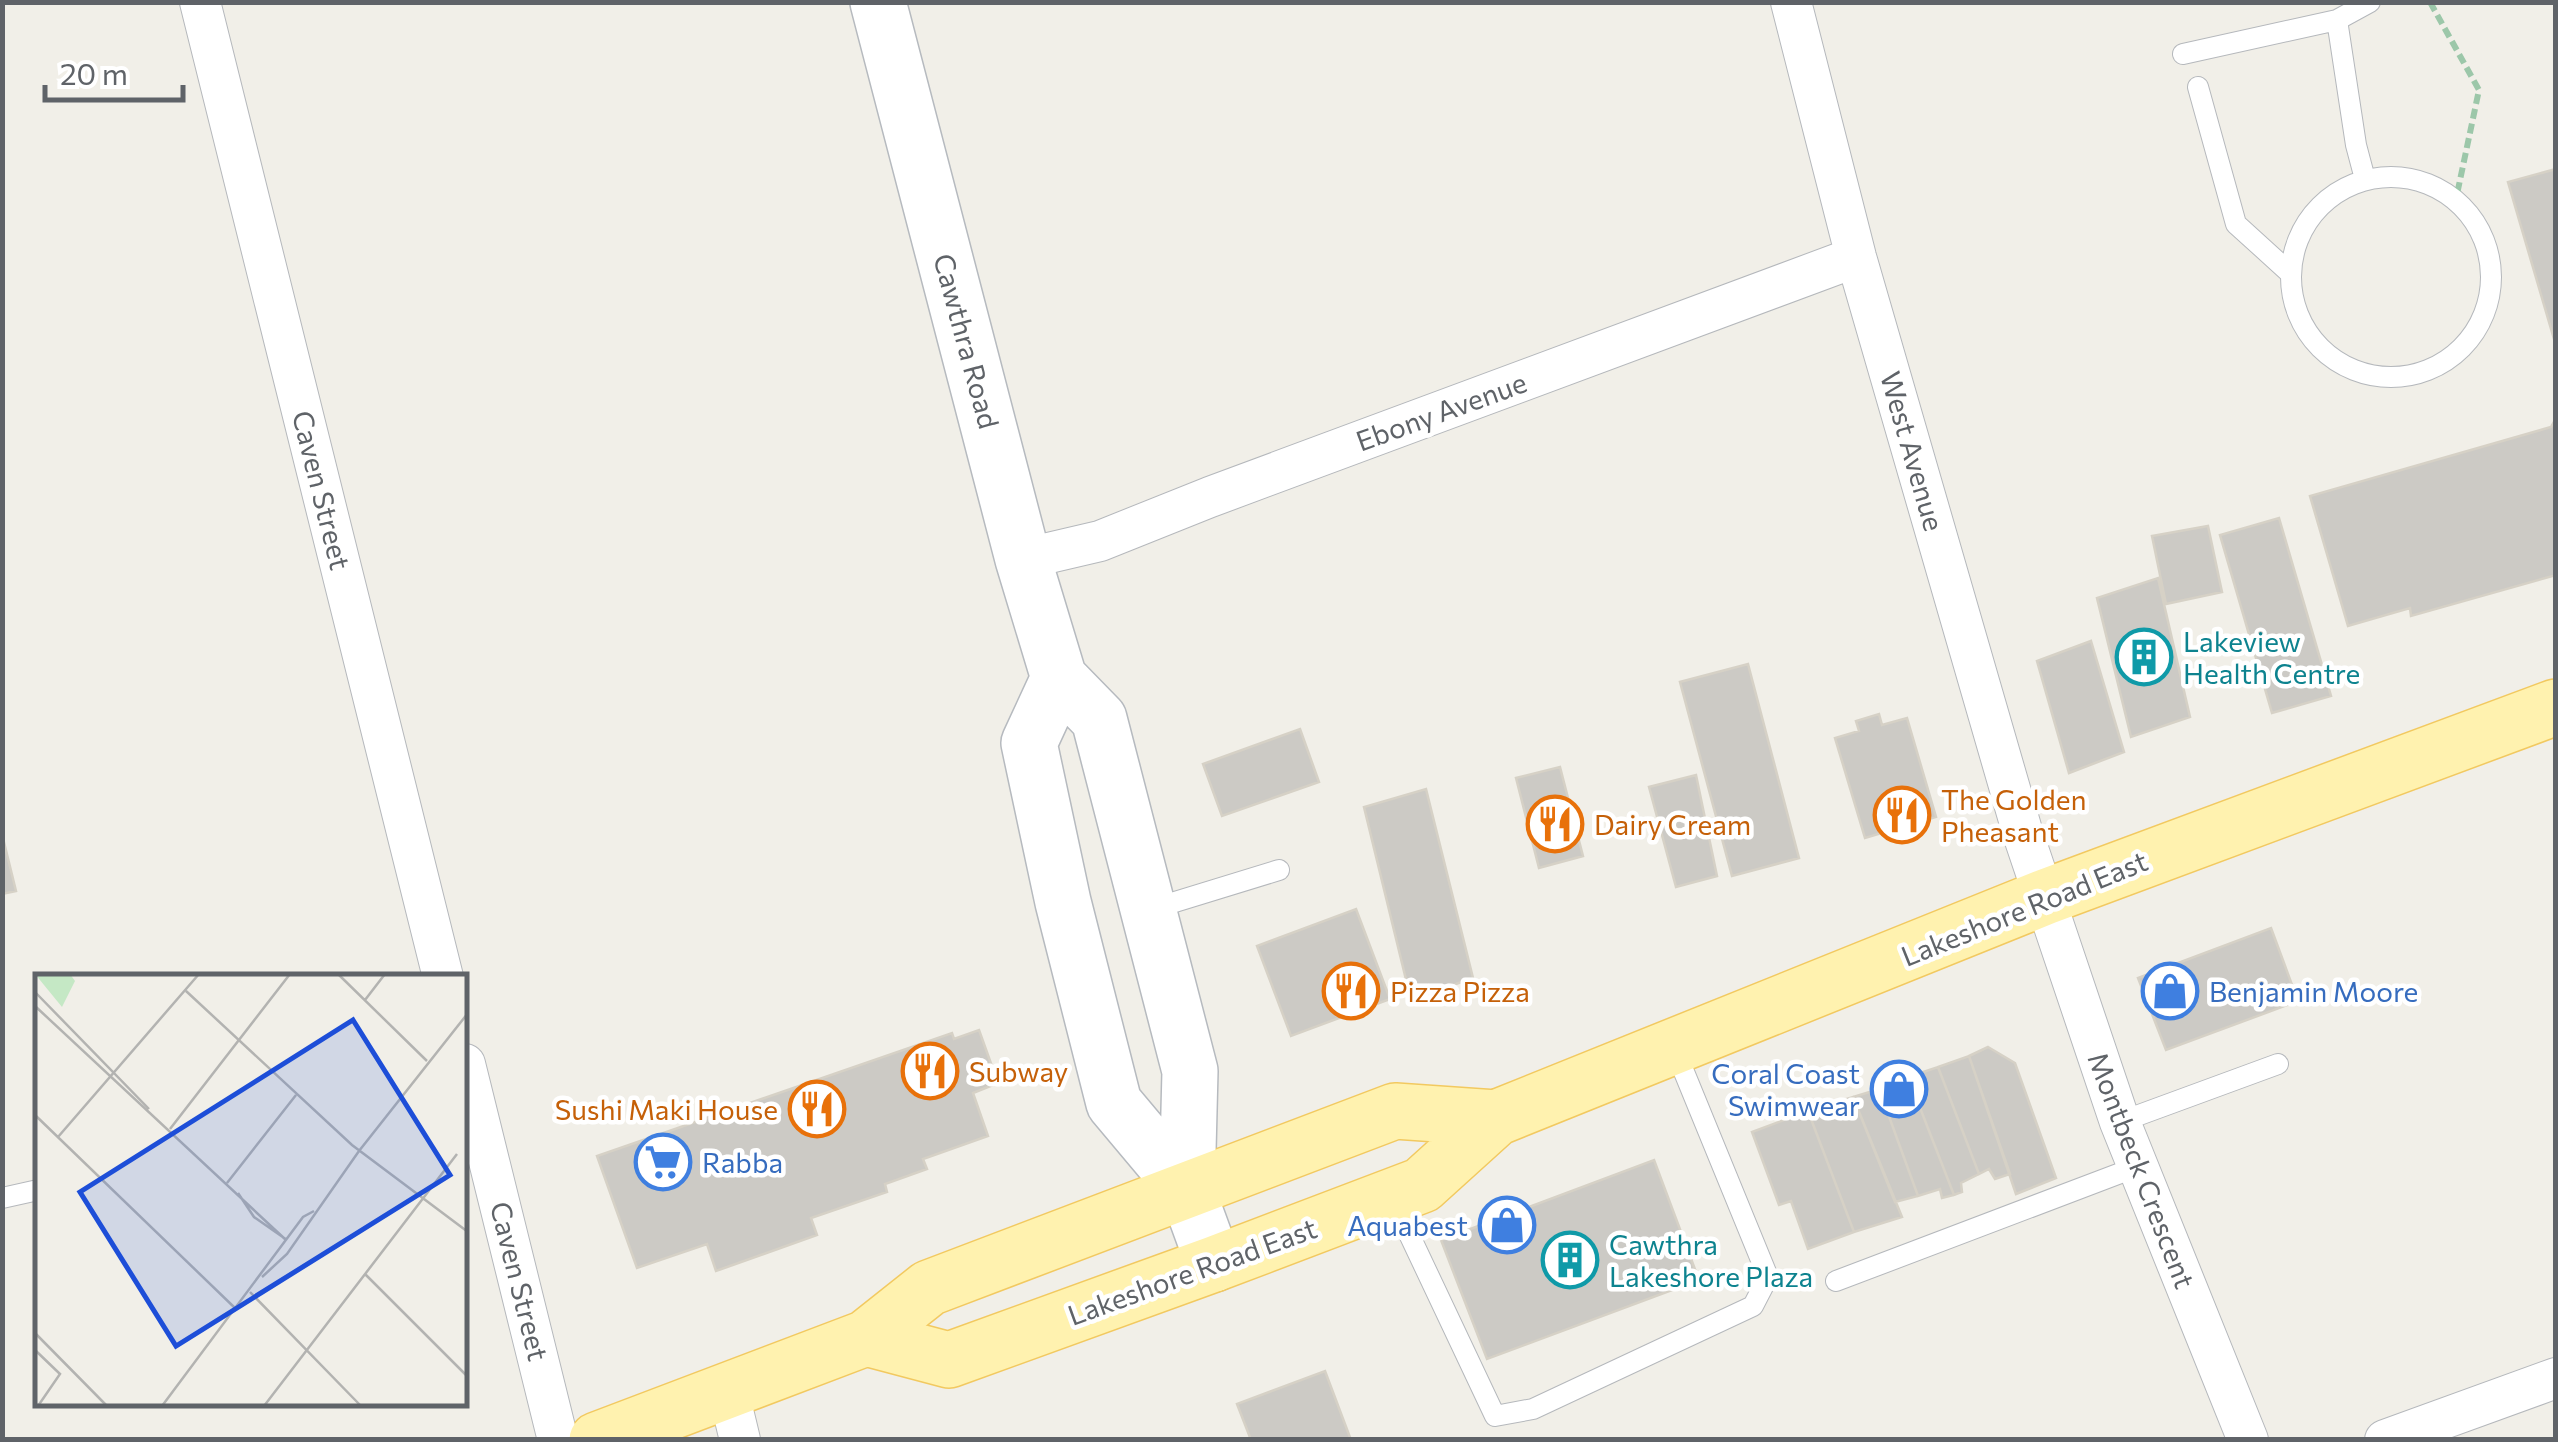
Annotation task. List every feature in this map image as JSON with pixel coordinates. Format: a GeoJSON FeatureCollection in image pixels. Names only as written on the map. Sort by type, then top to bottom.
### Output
{"type":"FeatureCollection","features":[{"type":"Feature","properties":{"kind":"main road","name":"Cawthra Road"},"geometry":{"type":"LineString","coordinates":[[878,2],[1023,559],[1060,678],[1099,719],[1190,1070],[1188,1190],[1214,1264]]}},
{"type":"Feature","properties":{"kind":"main road","name":"Cawthra Road"},"geometry":{"type":"LineString","coordinates":[[1060,678],[1029,743],[1067,920],[1114,1103],[1188,1190]]}},
{"type":"Feature","properties":{"kind":"main road","name":"Lakeshore Road East"},"geometry":{"type":"LineString","coordinates":[[866,1338],[948,1360],[1214,1264],[1422,1185],[1496,1118],[2045,897],[2556,707]]}},
{"type":"Feature","properties":{"kind":"main road","name":"Lakeshore Road East"},"geometry":{"type":"LineString","coordinates":[[597,1440],[734,1415],[866,1338],[929,1288],[1396,1111],[1496,1118]]}},
{"type":"Feature","properties":{"kind":"street","name":"Caven Street"},"geometry":{"type":"LineString","coordinates":[[200,2],[442,974]]}},
{"type":"Feature","properties":{"kind":"street","name":"West Avenue"},"geometry":{"type":"LineString","coordinates":[[1791,2],[1856,257],[2045,897]]}},
{"type":"Feature","properties":{"kind":"street","name":"Ebony Avenue"},"geometry":{"type":"LineString","coordinates":[[1023,559],[1100,541],[1856,257]]}},
{"type":"Feature","properties":{"kind":"street","name":"Montbeck Crescent"},"geometry":{"type":"LineString","coordinates":[[2045,897],[2120,1122],[2248,1440]]}},
{"type":"Feature","properties":{"kind":"street","name":"Caven Street"},"geometry":{"type":"LineString","coordinates":[[468,1076],[558,1440]]}},
{"type":"Feature","properties":{"kind":"street"},"geometry":{"type":"LineString","coordinates":[[2385,1440],[2556,1378]]}},
{"type":"Feature","properties":{"kind":"lane"},"geometry":{"type":"LineString","coordinates":[[2183,54],[2337,20],[2370,2]]}},
{"type":"Feature","properties":{"kind":"lane"},"geometry":{"type":"LineString","coordinates":[[2337,20],[2356,145],[2366,179]]}},
{"type":"Feature","properties":{"kind":"lane"},"geometry":{"type":"LineString","coordinates":[[2198,86],[2236,224],[2290,273]]}},
{"type":"Feature","properties":{"kind":"lane"},"geometry":{"type":"LineString","coordinates":[[2398,176],[2428,183],[2456,199],[2475,221],[2488,247],[2492,276],[2488,305],[2476,332],[2457,353],[2433,369],[2404,376],[2375,376],[2347,368],[2323,351],[2305,328],[2293,302],[2290,273],[2296,241],[2312,214],[2336,192],[2366,179],[2398,176]]}},
{"type":"Feature","properties":{"kind":"lane"},"geometry":{"type":"LineString","coordinates":[[1148,910],[1280,870]]}},
{"type":"Feature","properties":{"kind":"lane"},"geometry":{"type":"LineString","coordinates":[[1391,1196],[1495,1416],[1533,1408],[1753,1306],[1768,1277],[1674,1046]]}},
{"type":"Feature","properties":{"kind":"lane"},"geometry":{"type":"LineString","coordinates":[[2120,1122],[2278,1064]]}},
{"type":"Feature","properties":{"kind":"lane"},"geometry":{"type":"LineString","coordinates":[[1836,1281],[2139,1166]]}},
{"type":"Feature","properties":{"kind":"lane"},"geometry":{"type":"LineString","coordinates":[[2,1198],[35,1191]]}},
{"type":"Feature","properties":{"kind":"path"},"geometry":{"type":"LineString","coordinates":[[2430,2],[2478,90],[2456,199]]}},
{"type":"Feature","properties":{"kind":"building"},"geometry":{"type":"Polygon","coordinates":[[[2556,169],[2556,346],[2508,182],[2556,169]]]}},
{"type":"Feature","properties":{"kind":"building"},"geometry":{"type":"Polygon","coordinates":[[[2556,418],[2556,575],[2411,616],[2410,608],[2348,626],[2310,496],[2551,427],[2556,418]]]}},
{"type":"Feature","properties":{"kind":"building"},"geometry":{"type":"Polygon","coordinates":[[[2279,518],[2331,696],[2272,713],[2220,535],[2279,518]]]}},
{"type":"Feature","properties":{"kind":"building"},"geometry":{"type":"Polygon","coordinates":[[[2208,526],[2222,592],[2166,604],[2152,536],[2208,526]]]}},
{"type":"Feature","properties":{"kind":"building","name":"Lakeview Health Centre"},"geometry":{"type":"Polygon","coordinates":[[[2158,578],[2190,717],[2131,737],[2097,598],[2158,578]]]}},
{"type":"Feature","properties":{"kind":"building"},"geometry":{"type":"Polygon","coordinates":[[[2091,641],[2124,752],[2069,773],[2037,661],[2091,641]]]}},
{"type":"Feature","properties":{"kind":"building"},"geometry":{"type":"Polygon","coordinates":[[[1748,664],[1799,858],[1732,876],[1680,682],[1748,664]]]}},
{"type":"Feature","properties":{"kind":"building"},"geometry":{"type":"Polygon","coordinates":[[[1879,714],[1882,725],[1907,718],[1936,817],[1865,838],[1835,738],[1859,731],[1856,721],[1879,714]]]}},
{"type":"Feature","properties":{"kind":"building"},"geometry":{"type":"Polygon","coordinates":[[[1300,729],[1319,782],[1222,816],[1203,764],[1300,729]]]}},
{"type":"Feature","properties":{"kind":"building"},"geometry":{"type":"Polygon","coordinates":[[[1560,767],[1583,856],[1539,868],[1516,778],[1560,767]]]}},
{"type":"Feature","properties":{"kind":"building"},"geometry":{"type":"Polygon","coordinates":[[[1696,775],[1717,876],[1676,887],[1649,787],[1696,775]]]}},
{"type":"Feature","properties":{"kind":"building"},"geometry":{"type":"Polygon","coordinates":[[[1426,789],[1473,978],[1411,1000],[1364,807],[1426,789]]]}},
{"type":"Feature","properties":{"kind":"building"},"geometry":{"type":"Polygon","coordinates":[[[2,834],[16,891],[2,894],[2,834]]]}},
{"type":"Feature","properties":{"kind":"building"},"geometry":{"type":"Polygon","coordinates":[[[1356,909],[1390,999],[1291,1036],[1257,946],[1356,909]]]}},
{"type":"Feature","properties":{"kind":"building"},"geometry":{"type":"Polygon","coordinates":[[[2271,928],[2298,1001],[2166,1050],[2138,978],[2271,928]]]}},
{"type":"Feature","properties":{"kind":"building"},"geometry":{"type":"Polygon","coordinates":[[[979,1030],[998,1083],[973,1093],[988,1136],[923,1159],[927,1169],[885,1184],[887,1192],[811,1218],[817,1235],[716,1271],[707,1244],[637,1268],[597,1156],[952,1033],[954,1039],[979,1030]]]}},
{"type":"Feature","properties":{"kind":"building"},"geometry":{"type":"Polygon","coordinates":[[[1988,1047],[2015,1063],[2056,1178],[2016,1194],[1969,1056],[1988,1047]]]}},
{"type":"Feature","properties":{"kind":"building"},"geometry":{"type":"Polygon","coordinates":[[[1969,1056],[2010,1174],[1995,1179],[1989,1169],[1979,1174],[1938,1067],[1969,1056]]]}},
{"type":"Feature","properties":{"kind":"building"},"geometry":{"type":"Polygon","coordinates":[[[1938,1067],[1979,1174],[1961,1183],[1962,1192],[1954,1195],[1908,1077],[1938,1067]]]}},
{"type":"Feature","properties":{"kind":"building"},"geometry":{"type":"Polygon","coordinates":[[[1908,1077],[1954,1195],[1942,1198],[1940,1189],[1918,1196],[1879,1089],[1908,1077]]]}},
{"type":"Feature","properties":{"kind":"building"},"geometry":{"type":"Polygon","coordinates":[[[1879,1089],[1918,1196],[1895,1202],[1853,1097],[1879,1089]]]}},
{"type":"Feature","properties":{"kind":"building"},"geometry":{"type":"Polygon","coordinates":[[[1853,1097],[1902,1217],[1854,1232],[1808,1111],[1853,1097]]]}},
{"type":"Feature","properties":{"kind":"building"},"geometry":{"type":"Polygon","coordinates":[[[1808,1111],[1854,1232],[1808,1249],[1791,1201],[1779,1205],[1752,1132],[1808,1111]]]}},
{"type":"Feature","properties":{"kind":"building","name":"Cawthra Lakeshore Plaza"},"geometry":{"type":"Polygon","coordinates":[[[1654,1160],[1699,1280],[1487,1359],[1441,1240],[1654,1160]]]}},
{"type":"Feature","properties":{"kind":"building"},"geometry":{"type":"Polygon","coordinates":[[[1325,1371],[1351,1440],[1251,1440],[1237,1404],[1325,1371]]]}},
{"type":"Feature","properties":{"kind":"place","name":"Lakeview Health Centre"},"geometry":{"type":"Point","coordinates":[2144,657]}},
{"type":"Feature","properties":{"kind":"place","name":"The Golden Pheasant"},"geometry":{"type":"Point","coordinates":[1902,815]}},
{"type":"Feature","properties":{"kind":"place","name":"Dairy Cream"},"geometry":{"type":"Point","coordinates":[1555,824]}},
{"type":"Feature","properties":{"kind":"place","name":"Pizza Pizza"},"geometry":{"type":"Point","coordinates":[1351,991]}},
{"type":"Feature","properties":{"kind":"place","name":"Benjamin Moore"},"geometry":{"type":"Point","coordinates":[2170,991]}},
{"type":"Feature","properties":{"kind":"place","name":"Subway"},"geometry":{"type":"Point","coordinates":[930,1071]}},
{"type":"Feature","properties":{"kind":"place","name":"Coral Coast Swimwear"},"geometry":{"type":"Point","coordinates":[1899,1089]}},
{"type":"Feature","properties":{"kind":"place","name":"Sushi Maki House"},"geometry":{"type":"Point","coordinates":[817,1109]}},
{"type":"Feature","properties":{"kind":"place","name":"Rabba"},"geometry":{"type":"Point","coordinates":[663,1162]}},
{"type":"Feature","properties":{"kind":"place","name":"Aquabest"},"geometry":{"type":"Point","coordinates":[1507,1225]}},
{"type":"Feature","properties":{"kind":"place","name":"Cawthra Lakeshore Plaza"},"geometry":{"type":"Point","coordinates":[1570,1260]}}]}
